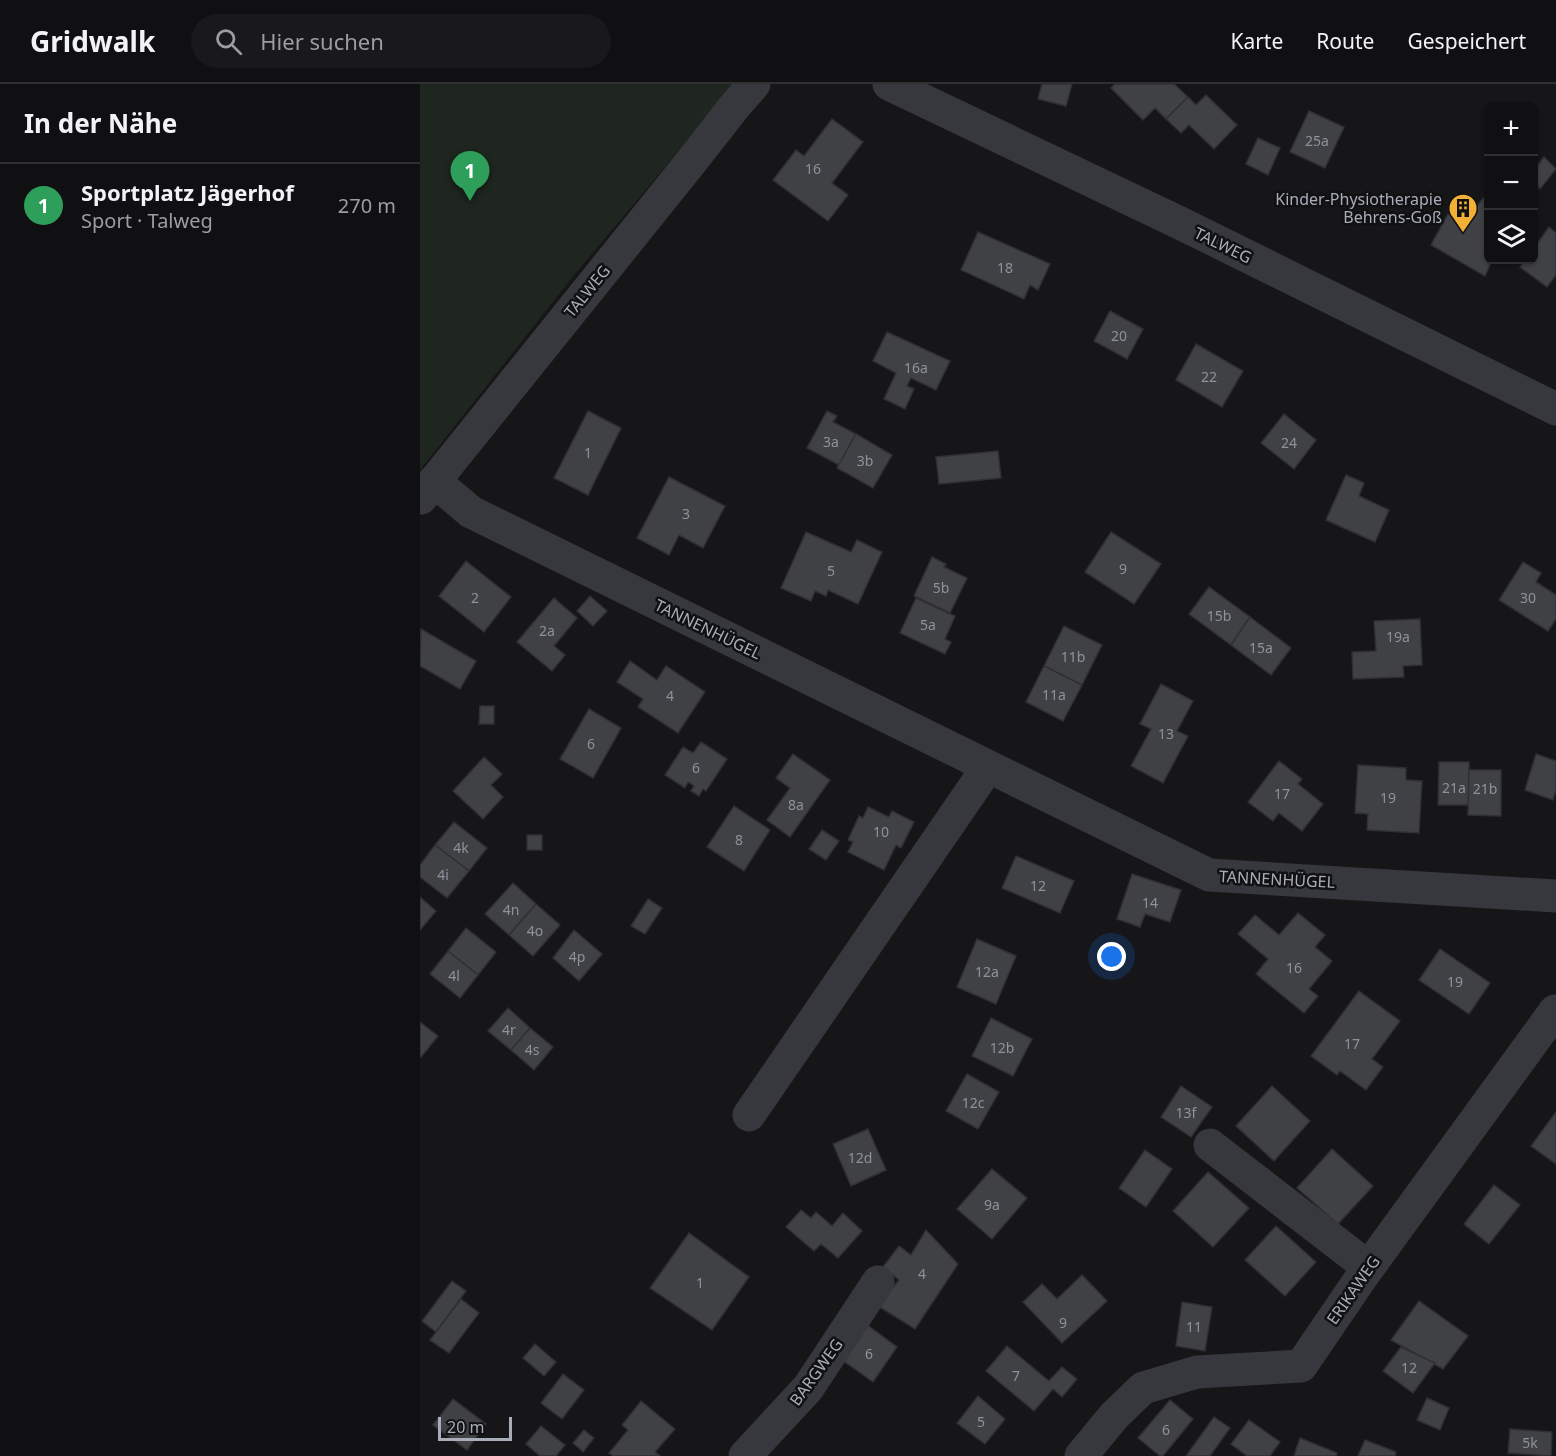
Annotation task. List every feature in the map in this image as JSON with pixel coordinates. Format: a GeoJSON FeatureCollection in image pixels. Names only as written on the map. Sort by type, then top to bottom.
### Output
{"type":"FeatureCollection","features":[{"type":"Feature","properties":{"kind":"street","name":"TALWEG"},"geometry":{"type":"LineString","coordinates":[[427,490],[754,84]]}},
{"type":"Feature","properties":{"kind":"street","name":"TALWEG"},"geometry":{"type":"LineString","coordinates":[[889,84],[1182,224],[1556,409]]}},
{"type":"Feature","properties":{"kind":"street","name":"TANNENHÜGEL"},"geometry":{"type":"LineString","coordinates":[[427,490],[1209,875],[1556,896]]}},
{"type":"Feature","properties":{"kind":"street"},"geometry":{"type":"LineString","coordinates":[[749,1116],[988,767]]}},
{"type":"Feature","properties":{"kind":"street","name":"ERIKAWEG"},"geometry":{"type":"LineString","coordinates":[[1081,1456],[1114,1416],[1143,1388],[1197,1372],[1301,1366],[1368,1267],[1555,1011]]}},
{"type":"Feature","properties":{"kind":"street"},"geometry":{"type":"LineString","coordinates":[[1210,1145],[1368,1267]]}},
{"type":"Feature","properties":{"kind":"street","name":"BARGWEG"},"geometry":{"type":"LineString","coordinates":[[745,1456],[808,1388],[878,1282]]}},
{"type":"Feature","properties":{"kind":"shaded area"},"geometry":{"type":"Polygon","coordinates":[[[420,84],[735,84],[575,274],[420,470],[420,84]]]}},
{"type":"Feature","properties":{"kind":"building"},"geometry":{"type":"Polygon","coordinates":[[[1042,84],[1072,84],[1066,106],[1038,99],[1042,84]]]}},
{"type":"Feature","properties":{"kind":"building"},"geometry":{"type":"Polygon","coordinates":[[[1115,84],[1174,84],[1188,97],[1166,119],[1155,108],[1143,120],[1111,88],[1115,84]]]}},
{"type":"Feature","properties":{"kind":"building"},"geometry":{"type":"Polygon","coordinates":[[[1206,95],[1237,125],[1214,149],[1189,125],[1181,133],[1166,119],[1188,97],[1196,105],[1206,95]]]}},
{"type":"Feature","properties":{"kind":"building"},"geometry":{"type":"Polygon","coordinates":[[[1309,111],[1344,127],[1325,168],[1290,152],[1309,111]]]}},
{"type":"Feature","properties":{"kind":"building"},"geometry":{"type":"Polygon","coordinates":[[[832,119],[863,142],[832,183],[848,195],[828,221],[773,180],[796,150],[804,156],[832,119]]]}},
{"type":"Feature","properties":{"kind":"building"},"geometry":{"type":"Polygon","coordinates":[[[1258,138],[1280,148],[1268,175],[1246,164],[1258,138]]]}},
{"type":"Feature","properties":{"kind":"building"},"geometry":{"type":"Polygon","coordinates":[[[1544,157],[1556,169],[1540,189],[1538,187],[1538,165],[1544,157]]]}},
{"type":"Feature","properties":{"kind":"building","name":"Kinder-Physiotherapie Behrens-Goß"},"geometry":{"type":"Polygon","coordinates":[[[1484,198],[1484,264],[1490,264],[1485,276],[1431,245],[1448,214],[1464,223],[1470,218],[1465,213],[1473,206],[1476,207],[1484,198]]]}},
{"type":"Feature","properties":{"kind":"building"},"geometry":{"type":"Polygon","coordinates":[[[1549,227],[1556,233],[1556,275],[1547,287],[1520,267],[1522,264],[1538,264],[1538,242],[1549,227]]]}},
{"type":"Feature","properties":{"kind":"building"},"geometry":{"type":"Polygon","coordinates":[[[978,232],[1050,264],[1038,290],[1030,285],[1024,299],[961,270],[978,232]]]}},
{"type":"Feature","properties":{"kind":"building"},"geometry":{"type":"Polygon","coordinates":[[[1110,311],[1143,329],[1127,359],[1094,341],[1110,311]]]}},
{"type":"Feature","properties":{"kind":"building"},"geometry":{"type":"Polygon","coordinates":[[[887,332],[950,361],[936,390],[911,378],[907,386],[914,389],[905,409],[884,399],[896,373],[873,361],[887,332]]]}},
{"type":"Feature","properties":{"kind":"building"},"geometry":{"type":"Polygon","coordinates":[[[1196,344],[1243,371],[1222,407],[1176,380],[1196,344]]]}},
{"type":"Feature","properties":{"kind":"building"},"geometry":{"type":"Polygon","coordinates":[[[588,411],[621,428],[588,495],[554,478],[588,411]]]}},
{"type":"Feature","properties":{"kind":"building"},"geometry":{"type":"Polygon","coordinates":[[[827,411],[837,416],[833,422],[856,434],[839,465],[807,448],[827,411]]]}},
{"type":"Feature","properties":{"kind":"building"},"geometry":{"type":"Polygon","coordinates":[[[1284,414],[1316,440],[1294,469],[1261,443],[1284,414]]]}},
{"type":"Feature","properties":{"kind":"building"},"geometry":{"type":"Polygon","coordinates":[[[856,434],[892,455],[873,488],[837,468],[856,434]]]}},
{"type":"Feature","properties":{"kind":"building"},"geometry":{"type":"Polygon","coordinates":[[[998,451],[1001,478],[939,484],[936,457],[998,451]]]}},
{"type":"Feature","properties":{"kind":"building"},"geometry":{"type":"Polygon","coordinates":[[[1346,475],[1364,483],[1359,496],[1389,510],[1375,542],[1326,520],[1346,475]]]}},
{"type":"Feature","properties":{"kind":"building"},"geometry":{"type":"Polygon","coordinates":[[[669,477],[725,506],[703,548],[679,535],[669,555],[637,538],[669,477]]]}},
{"type":"Feature","properties":{"kind":"building"},"geometry":{"type":"Polygon","coordinates":[[[806,532],[851,552],[857,540],[882,552],[858,604],[828,590],[826,596],[815,591],[811,601],[781,588],[806,532]]]}},
{"type":"Feature","properties":{"kind":"building"},"geometry":{"type":"Polygon","coordinates":[[[1111,532],[1161,564],[1134,604],[1085,572],[1111,532]]]}},
{"type":"Feature","properties":{"kind":"building"},"geometry":{"type":"Polygon","coordinates":[[[932,557],[946,564],[944,567],[967,578],[950,613],[914,596],[932,557]]]}},
{"type":"Feature","properties":{"kind":"building"},"geometry":{"type":"Polygon","coordinates":[[[466,561],[511,597],[484,632],[439,596],[466,561]]]}},
{"type":"Feature","properties":{"kind":"building"},"geometry":{"type":"Polygon","coordinates":[[[1523,562],[1541,573],[1536,582],[1556,595],[1556,619],[1548,631],[1499,600],[1523,562]]]}},
{"type":"Feature","properties":{"kind":"building"},"geometry":{"type":"Polygon","coordinates":[[[1209,587],[1250,617],[1231,645],[1189,614],[1209,587]]]}},
{"type":"Feature","properties":{"kind":"building"},"geometry":{"type":"Polygon","coordinates":[[[590,596],[607,611],[593,626],[577,611],[590,596]]]}},
{"type":"Feature","properties":{"kind":"building"},"geometry":{"type":"Polygon","coordinates":[[[554,598],[577,618],[554,646],[565,655],[552,671],[517,642],[554,598]]]}},
{"type":"Feature","properties":{"kind":"building"},"geometry":{"type":"Polygon","coordinates":[[[916,598],[955,616],[945,639],[951,642],[945,654],[900,633],[916,598]]]}},
{"type":"Feature","properties":{"kind":"building"},"geometry":{"type":"Polygon","coordinates":[[[1250,617],[1291,648],[1271,675],[1231,645],[1250,617]]]}},
{"type":"Feature","properties":{"kind":"building"},"geometry":{"type":"Polygon","coordinates":[[[1420,619],[1422,665],[1403,666],[1404,677],[1353,679],[1352,652],[1376,651],[1374,621],[1420,619]]]}},
{"type":"Feature","properties":{"kind":"building"},"geometry":{"type":"Polygon","coordinates":[[[1064,626],[1102,645],[1082,685],[1044,666],[1064,626]]]}},
{"type":"Feature","properties":{"kind":"building"},"geometry":{"type":"Polygon","coordinates":[[[421,629],[476,661],[460,689],[420,666],[421,629]]]}},
{"type":"Feature","properties":{"kind":"building"},"geometry":{"type":"Polygon","coordinates":[[[630,661],[657,680],[666,666],[705,692],[678,733],[638,707],[643,699],[617,682],[630,661]]]}},
{"type":"Feature","properties":{"kind":"building"},"geometry":{"type":"Polygon","coordinates":[[[1044,666],[1082,685],[1063,721],[1026,702],[1044,666]]]}},
{"type":"Feature","properties":{"kind":"building"},"geometry":{"type":"Polygon","coordinates":[[[1161,684],[1193,701],[1177,731],[1188,736],[1163,783],[1131,766],[1151,729],[1140,724],[1161,684]]]}},
{"type":"Feature","properties":{"kind":"building"},"geometry":{"type":"Polygon","coordinates":[[[480,706],[494,706],[494,724],[479,724],[480,706]]]}},
{"type":"Feature","properties":{"kind":"building"},"geometry":{"type":"Polygon","coordinates":[[[589,709],[621,728],[593,778],[560,759],[589,709]]]}},
{"type":"Feature","properties":{"kind":"building"},"geometry":{"type":"Polygon","coordinates":[[[701,742],[727,759],[706,791],[703,789],[699,796],[691,791],[694,786],[688,782],[685,788],[665,775],[683,747],[693,753],[701,742]]]}},
{"type":"Feature","properties":{"kind":"building"},"geometry":{"type":"Polygon","coordinates":[[[793,754],[830,780],[790,837],[767,820],[790,788],[776,778],[793,754]]]}},
{"type":"Feature","properties":{"kind":"building"},"geometry":{"type":"Polygon","coordinates":[[[1536,754],[1556,761],[1556,790],[1553,800],[1525,790],[1536,754]]]}},
{"type":"Feature","properties":{"kind":"building"},"geometry":{"type":"Polygon","coordinates":[[[484,757],[502,774],[491,785],[503,797],[483,819],[453,791],[484,757]]]}},
{"type":"Feature","properties":{"kind":"building"},"geometry":{"type":"Polygon","coordinates":[[[1279,761],[1302,779],[1298,784],[1323,804],[1302,831],[1279,813],[1273,821],[1248,802],[1279,761]]]}},
{"type":"Feature","properties":{"kind":"building"},"geometry":{"type":"Polygon","coordinates":[[[1439,762],[1469,762],[1469,805],[1438,805],[1439,762]]]}},
{"type":"Feature","properties":{"kind":"building"},"geometry":{"type":"Polygon","coordinates":[[[1358,765],[1406,768],[1406,780],[1422,781],[1419,833],[1367,830],[1368,814],[1355,813],[1358,765]]]}},
{"type":"Feature","properties":{"kind":"building"},"geometry":{"type":"Polygon","coordinates":[[[1469,770],[1501,770],[1501,816],[1468,815],[1469,770]]]}},
{"type":"Feature","properties":{"kind":"building"},"geometry":{"type":"Polygon","coordinates":[[[734,806],[770,830],[744,871],[707,847],[734,806]]]}},
{"type":"Feature","properties":{"kind":"building"},"geometry":{"type":"Polygon","coordinates":[[[868,807],[889,817],[892,811],[914,822],[901,848],[896,845],[884,870],[848,852],[853,842],[848,840],[859,816],[863,818],[868,807]]]}},
{"type":"Feature","properties":{"kind":"building"},"geometry":{"type":"Polygon","coordinates":[[[454,822],[487,848],[469,871],[435,845],[454,822]]]}},
{"type":"Feature","properties":{"kind":"building"},"geometry":{"type":"Polygon","coordinates":[[[822,830],[839,841],[826,860],[809,849],[822,830]]]}},
{"type":"Feature","properties":{"kind":"building"},"geometry":{"type":"Polygon","coordinates":[[[527,835],[542,835],[542,850],[527,850],[527,835]]]}},
{"type":"Feature","properties":{"kind":"building"},"geometry":{"type":"Polygon","coordinates":[[[435,845],[469,871],[447,898],[420,877],[420,865],[435,845]]]}},
{"type":"Feature","properties":{"kind":"building"},"geometry":{"type":"Polygon","coordinates":[[[1016,856],[1074,881],[1060,913],[1002,888],[1016,856]]]}},
{"type":"Feature","properties":{"kind":"building"},"geometry":{"type":"Polygon","coordinates":[[[1132,874],[1181,890],[1170,922],[1145,914],[1140,927],[1117,919],[1132,874]]]}},
{"type":"Feature","properties":{"kind":"building"},"geometry":{"type":"Polygon","coordinates":[[[513,883],[536,904],[509,935],[485,914],[513,883]]]}},
{"type":"Feature","properties":{"kind":"building"},"geometry":{"type":"Polygon","coordinates":[[[420,897],[436,911],[420,930],[420,897]]]}},
{"type":"Feature","properties":{"kind":"building"},"geometry":{"type":"Polygon","coordinates":[[[648,899],[662,908],[645,934],[631,926],[648,899]]]}},
{"type":"Feature","properties":{"kind":"building"},"geometry":{"type":"Polygon","coordinates":[[[536,904],[560,925],[533,956],[509,935],[536,904]]]}},
{"type":"Feature","properties":{"kind":"building"},"geometry":{"type":"Polygon","coordinates":[[[1298,913],[1325,935],[1315,947],[1332,961],[1309,989],[1318,996],[1304,1013],[1256,974],[1268,959],[1238,934],[1255,915],[1279,935],[1298,913]]]}},
{"type":"Feature","properties":{"kind":"building"},"geometry":{"type":"Polygon","coordinates":[[[466,928],[496,952],[478,975],[448,951],[466,928]]]}},
{"type":"Feature","properties":{"kind":"building"},"geometry":{"type":"Polygon","coordinates":[[[574,930],[602,954],[579,981],[553,958],[574,930]]]}},
{"type":"Feature","properties":{"kind":"building"},"geometry":{"type":"Polygon","coordinates":[[[977,939],[1016,956],[996,1004],[957,987],[977,939]]]}},
{"type":"Feature","properties":{"kind":"building"},"geometry":{"type":"Polygon","coordinates":[[[1440,949],[1490,983],[1469,1014],[1419,980],[1440,949]]]}},
{"type":"Feature","properties":{"kind":"building"},"geometry":{"type":"Polygon","coordinates":[[[448,951],[478,975],[460,998],[430,974],[448,951]]]}},
{"type":"Feature","properties":{"kind":"building"},"geometry":{"type":"Polygon","coordinates":[[[1359,991],[1400,1021],[1372,1059],[1383,1067],[1366,1090],[1340,1071],[1337,1075],[1311,1056],[1359,991]]]}},
{"type":"Feature","properties":{"kind":"building"},"geometry":{"type":"Polygon","coordinates":[[[508,1008],[530,1028],[511,1050],[488,1031],[508,1008]]]}},
{"type":"Feature","properties":{"kind":"building"},"geometry":{"type":"Polygon","coordinates":[[[991,1018],[1032,1039],[1013,1076],[972,1056],[991,1018]]]}},
{"type":"Feature","properties":{"kind":"building"},"geometry":{"type":"Polygon","coordinates":[[[420,1022],[438,1036],[421,1057],[420,1055],[420,1022]]]}},
{"type":"Feature","properties":{"kind":"building"},"geometry":{"type":"Polygon","coordinates":[[[530,1028],[553,1047],[534,1070],[511,1050],[530,1028]]]}},
{"type":"Feature","properties":{"kind":"building"},"geometry":{"type":"Polygon","coordinates":[[[967,1074],[999,1092],[978,1129],[946,1111],[967,1074]]]}},
{"type":"Feature","properties":{"kind":"building"},"geometry":{"type":"Polygon","coordinates":[[[1181,1086],[1212,1107],[1191,1137],[1161,1117],[1181,1086]]]}},
{"type":"Feature","properties":{"kind":"building"},"geometry":{"type":"Polygon","coordinates":[[[1272,1086],[1310,1121],[1274,1161],[1236,1126],[1272,1086]]]}},
{"type":"Feature","properties":{"kind":"building"},"geometry":{"type":"Polygon","coordinates":[[[1556,1112],[1556,1164],[1531,1146],[1556,1112]]]}},
{"type":"Feature","properties":{"kind":"building"},"geometry":{"type":"Polygon","coordinates":[[[868,1129],[886,1170],[851,1186],[833,1144],[868,1129]]]}},
{"type":"Feature","properties":{"kind":"building"},"geometry":{"type":"Polygon","coordinates":[[[1332,1149],[1373,1186],[1338,1224],[1297,1188],[1332,1149]]]}},
{"type":"Feature","properties":{"kind":"building"},"geometry":{"type":"Polygon","coordinates":[[[1145,1150],[1172,1169],[1146,1207],[1119,1188],[1145,1150]]]}},
{"type":"Feature","properties":{"kind":"building"},"geometry":{"type":"Polygon","coordinates":[[[992,1169],[1027,1198],[992,1239],[957,1209],[992,1169]]]}},
{"type":"Feature","properties":{"kind":"building"},"geometry":{"type":"Polygon","coordinates":[[[1208,1172],[1249,1208],[1213,1247],[1173,1211],[1208,1172]]]}},
{"type":"Feature","properties":{"kind":"building"},"geometry":{"type":"Polygon","coordinates":[[[1494,1185],[1520,1205],[1489,1244],[1464,1224],[1494,1185]]]}},
{"type":"Feature","properties":{"kind":"building"},"geometry":{"type":"Polygon","coordinates":[[[801,1210],[811,1218],[816,1212],[832,1226],[843,1213],[862,1231],[838,1258],[821,1244],[814,1251],[786,1227],[801,1210]]]}},
{"type":"Feature","properties":{"kind":"building"},"geometry":{"type":"Polygon","coordinates":[[[1276,1226],[1316,1262],[1285,1296],[1245,1260],[1276,1226]]]}},
{"type":"Feature","properties":{"kind":"building"},"geometry":{"type":"Polygon","coordinates":[[[926,1230],[958,1264],[915,1329],[878,1306],[899,1280],[883,1267],[899,1246],[911,1255],[926,1230]]]}},
{"type":"Feature","properties":{"kind":"building"},"geometry":{"type":"Polygon","coordinates":[[[689,1233],[749,1277],[712,1330],[650,1288],[689,1233]]]}},
{"type":"Feature","properties":{"kind":"building"},"geometry":{"type":"Polygon","coordinates":[[[1082,1275],[1107,1301],[1062,1343],[1023,1302],[1042,1284],[1057,1299],[1082,1275]]]}},
{"type":"Feature","properties":{"kind":"building"},"geometry":{"type":"Polygon","coordinates":[[[452,1281],[466,1291],[436,1332],[422,1321],[452,1281]]]}},
{"type":"Feature","properties":{"kind":"building"},"geometry":{"type":"Polygon","coordinates":[[[461,1299],[479,1313],[449,1353],[430,1340],[461,1299]]]}},
{"type":"Feature","properties":{"kind":"building"},"geometry":{"type":"Polygon","coordinates":[[[1419,1301],[1468,1336],[1443,1369],[1391,1340],[1419,1301]]]}},
{"type":"Feature","properties":{"kind":"building"},"geometry":{"type":"Polygon","coordinates":[[[1182,1302],[1212,1307],[1205,1351],[1176,1346],[1182,1302]]]}},
{"type":"Feature","properties":{"kind":"building"},"geometry":{"type":"Polygon","coordinates":[[[866,1324],[897,1347],[873,1382],[841,1359],[866,1324]]]}},
{"type":"Feature","properties":{"kind":"building"},"geometry":{"type":"Polygon","coordinates":[[[535,1344],[556,1362],[544,1376],[523,1358],[535,1344]]]}},
{"type":"Feature","properties":{"kind":"building"},"geometry":{"type":"Polygon","coordinates":[[[1007,1346],[1049,1381],[1062,1367],[1077,1379],[1062,1397],[1053,1389],[1034,1411],[986,1371],[1007,1346]]]}},
{"type":"Feature","properties":{"kind":"building"},"geometry":{"type":"Polygon","coordinates":[[[1401,1347],[1435,1363],[1413,1393],[1383,1371],[1401,1347]]]}},
{"type":"Feature","properties":{"kind":"building"},"geometry":{"type":"Polygon","coordinates":[[[563,1374],[584,1390],[562,1419],[541,1403],[563,1374]]]}},
{"type":"Feature","properties":{"kind":"building"},"geometry":{"type":"Polygon","coordinates":[[[978,1396],[1005,1419],[985,1444],[957,1423],[978,1396]]]}},
{"type":"Feature","properties":{"kind":"building"},"geometry":{"type":"Polygon","coordinates":[[[1427,1398],[1449,1408],[1440,1430],[1417,1420],[1427,1398]]]}},
{"type":"Feature","properties":{"kind":"building"},"geometry":{"type":"Polygon","coordinates":[[[453,1399],[486,1424],[467,1450],[433,1425],[453,1399]]]}},
{"type":"Feature","properties":{"kind":"building"},"geometry":{"type":"Polygon","coordinates":[[[1170,1400],[1193,1419],[1163,1456],[1160,1456],[1138,1438],[1170,1400]]]}},
{"type":"Feature","properties":{"kind":"building"},"geometry":{"type":"Polygon","coordinates":[[[641,1401],[675,1429],[655,1452],[660,1456],[613,1456],[609,1453],[628,1430],[622,1425],[641,1401]]]}},
{"type":"Feature","properties":{"kind":"building"},"geometry":{"type":"Polygon","coordinates":[[[1214,1417],[1230,1428],[1210,1456],[1186,1456],[1214,1417]]]}},
{"type":"Feature","properties":{"kind":"building"},"geometry":{"type":"Polygon","coordinates":[[[1249,1420],[1280,1442],[1270,1456],[1247,1456],[1231,1444],[1249,1420]]]}},
{"type":"Feature","properties":{"kind":"building"},"geometry":{"type":"Polygon","coordinates":[[[541,1426],[565,1445],[556,1456],[540,1456],[526,1444],[541,1426]]]}},
{"type":"Feature","properties":{"kind":"building"},"geometry":{"type":"Polygon","coordinates":[[[1510,1429],[1552,1432],[1551,1456],[1508,1453],[1510,1429]]]}},
{"type":"Feature","properties":{"kind":"building"},"geometry":{"type":"Polygon","coordinates":[[[584,1430],[594,1438],[583,1452],[573,1443],[584,1430]]]}},
{"type":"Feature","properties":{"kind":"building"},"geometry":{"type":"Polygon","coordinates":[[[1300,1438],[1337,1453],[1336,1456],[1294,1456],[1300,1438]]]}},
{"type":"Feature","properties":{"kind":"building"},"geometry":{"type":"Polygon","coordinates":[[[1365,1440],[1396,1452],[1395,1456],[1358,1456],[1365,1440]]]}},
{"type":"Feature","properties":{"kind":"place","name":"Sportplatz Jägerhof"},"geometry":{"type":"Point","coordinates":[470,201]}},
{"type":"Feature","properties":{"kind":"place","name":"Kinder-Physiotherapie Behrens-Goß"},"geometry":{"type":"Point","coordinates":[1463,234]}}]}
